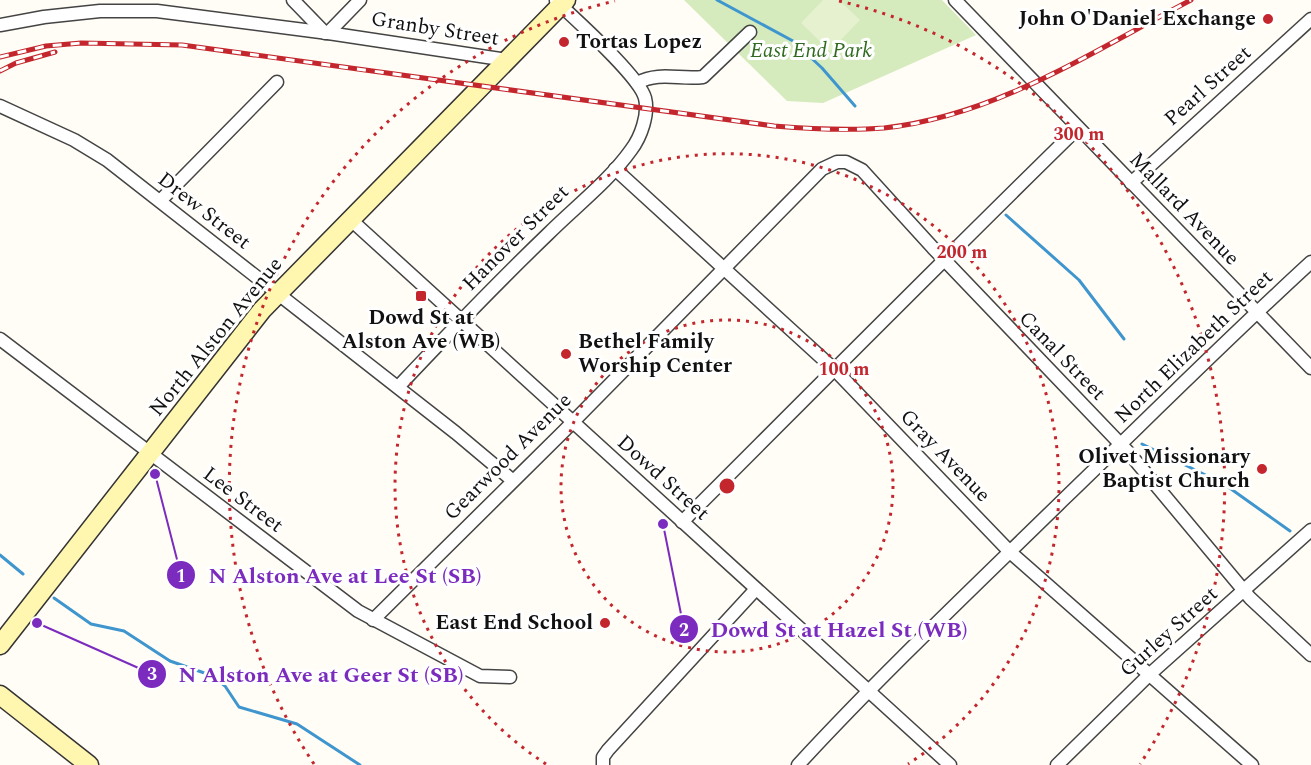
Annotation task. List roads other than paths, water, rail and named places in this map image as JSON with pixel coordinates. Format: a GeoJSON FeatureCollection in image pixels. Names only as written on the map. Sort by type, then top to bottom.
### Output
{"type":"FeatureCollection","features":[{"type":"Feature","properties":{"kind":"main road","name":"North Alston Avenue"},"geometry":{"type":"LineString","coordinates":[[0,645],[151,454],[235,343],[277,293],[507,60],[561,2]]}},
{"type":"Feature","properties":{"kind":"main road"},"geometry":{"type":"LineString","coordinates":[[0,695],[89,765]]}},
{"type":"Feature","properties":{"kind":"street"},"geometry":{"type":"LineString","coordinates":[[293,0],[327,33],[360,0]]}},
{"type":"Feature","properties":{"kind":"street","name":"Mallard Avenue"},"geometry":{"type":"LineString","coordinates":[[955,0],[1311,368]]}},
{"type":"Feature","properties":{"kind":"street"},"geometry":{"type":"LineString","coordinates":[[561,2],[637,83],[649,77],[662,75],[685,78],[703,77],[750,32]]}},
{"type":"Feature","properties":{"kind":"street","name":"Granby Street"},"geometry":{"type":"LineString","coordinates":[[0,25],[69,13],[141,5],[507,60]]}},
{"type":"Feature","properties":{"kind":"street","name":"Pearl Street"},"geometry":{"type":"LineString","coordinates":[[1131,183],[1311,19]]}},
{"type":"Feature","properties":{"kind":"street"},"geometry":{"type":"LineString","coordinates":[[160,201],[277,82]]}},
{"type":"Feature","properties":{"kind":"street","name":"Hanover Street"},"geometry":{"type":"LineString","coordinates":[[398,387],[462,319],[630,152],[639,136],[646,108],[637,83]]}},
{"type":"Feature","properties":{"kind":"street","name":"Drew Street"},"geometry":{"type":"LineString","coordinates":[[0,106],[74,140],[107,160],[398,387],[512,480]]}},
{"type":"Feature","properties":{"kind":"street"},"geometry":{"type":"LineString","coordinates":[[682,522],[943,259],[1078,128]]}},
{"type":"Feature","properties":{"kind":"street","name":"Canal Street"},"geometry":{"type":"LineString","coordinates":[[822,169],[837,162],[846,162],[862,170],[943,259],[1121,445],[1244,591],[1311,655]]}},
{"type":"Feature","properties":{"kind":"street","name":"Gray Avenue"},"geometry":{"type":"LineString","coordinates":[[615,169],[835,370],[1010,552],[1252,765]]}},
{"type":"Feature","properties":{"kind":"street","name":"Gearwood Avenue"},"geometry":{"type":"LineString","coordinates":[[373,620],[822,169]]}},
{"type":"Feature","properties":{"kind":"street","name":"Dowd Street"},"geometry":{"type":"LineString","coordinates":[[350,219],[950,765]]}},
{"type":"Feature","properties":{"kind":"street","name":"North Elizabeth Street"},"geometry":{"type":"LineString","coordinates":[[798,765],[869,691],[1010,552],[1257,311],[1311,262]]}},
{"type":"Feature","properties":{"kind":"street","name":"Lee Street"},"geometry":{"type":"LineString","coordinates":[[0,339],[340,599],[373,620],[480,676],[510,677]]}},
{"type":"Feature","properties":{"kind":"street","name":"Gurley Street"},"geometry":{"type":"LineString","coordinates":[[1056,765],[1150,674],[1311,530]]}},
{"type":"Feature","properties":{"kind":"street"},"geometry":{"type":"LineString","coordinates":[[603,765],[603,757],[608,750],[756,589]]}},
{"type":"Feature","properties":{"kind":"waterway"},"geometry":{"type":"LineString","coordinates":[[717,0],[793,41],[822,68],[855,106]]}},
{"type":"Feature","properties":{"kind":"waterway"},"geometry":{"type":"LineString","coordinates":[[1006,215],[1079,280],[1124,339]]}},
{"type":"Feature","properties":{"kind":"waterway"},"geometry":{"type":"LineString","coordinates":[[1142,444],[1224,484],[1290,531]]}},
{"type":"Feature","properties":{"kind":"waterway"},"geometry":{"type":"LineString","coordinates":[[0,555],[23,574]]}},
{"type":"Feature","properties":{"kind":"waterway"},"geometry":{"type":"LineString","coordinates":[[54,598],[91,624],[124,631],[170,661],[213,676],[225,686],[239,707],[297,724],[360,765]]}},
{"type":"Feature","properties":{"kind":"railway"},"geometry":{"type":"LineString","coordinates":[[0,57],[46,46],[81,43],[182,45],[774,126],[870,129],[925,121],[1005,96],[1080,60],[1191,0]]}},
{"type":"Feature","properties":{"kind":"railway"},"geometry":{"type":"LineString","coordinates":[[0,71],[16,63],[55,52]]}},
{"type":"Feature","properties":{"kind":"place","name":"John O'Daniel Exchange"},"geometry":{"type":"Point","coordinates":[1268,19]}},
{"type":"Feature","properties":{"kind":"place","name":"Tortas Lopez"},"geometry":{"type":"Point","coordinates":[564,42]}},
{"type":"Feature","properties":{"kind":"place","name":"Dowd St at Alston Ave (WB)"},"geometry":{"type":"Point","coordinates":[421,296]}},
{"type":"Feature","properties":{"kind":"place","name":"Bethel Family Worship Center"},"geometry":{"type":"Point","coordinates":[566,354]}},
{"type":"Feature","properties":{"kind":"place","name":"Olivet Missionary Baptist Church"},"geometry":{"type":"Point","coordinates":[1262,469]}},
{"type":"Feature","properties":{"kind":"place","name":"N Alston Ave at Lee St (SB)"},"geometry":{"type":"Point","coordinates":[155,474]}},
{"type":"Feature","properties":{"kind":"place","name":"Dowd St at Hazel St (WB)"},"geometry":{"type":"Point","coordinates":[663,524]}},
{"type":"Feature","properties":{"kind":"place","name":"N Alston Ave at Geer St (SB)"},"geometry":{"type":"Point","coordinates":[37,623]}},
{"type":"Feature","properties":{"kind":"place","name":"East End School"},"geometry":{"type":"Point","coordinates":[605,623]}},
{"type":"Feature","properties":{"kind":"park label","name":"East End Park"},"geometry":{"type":"Point","coordinates":[811,51]}}]}
